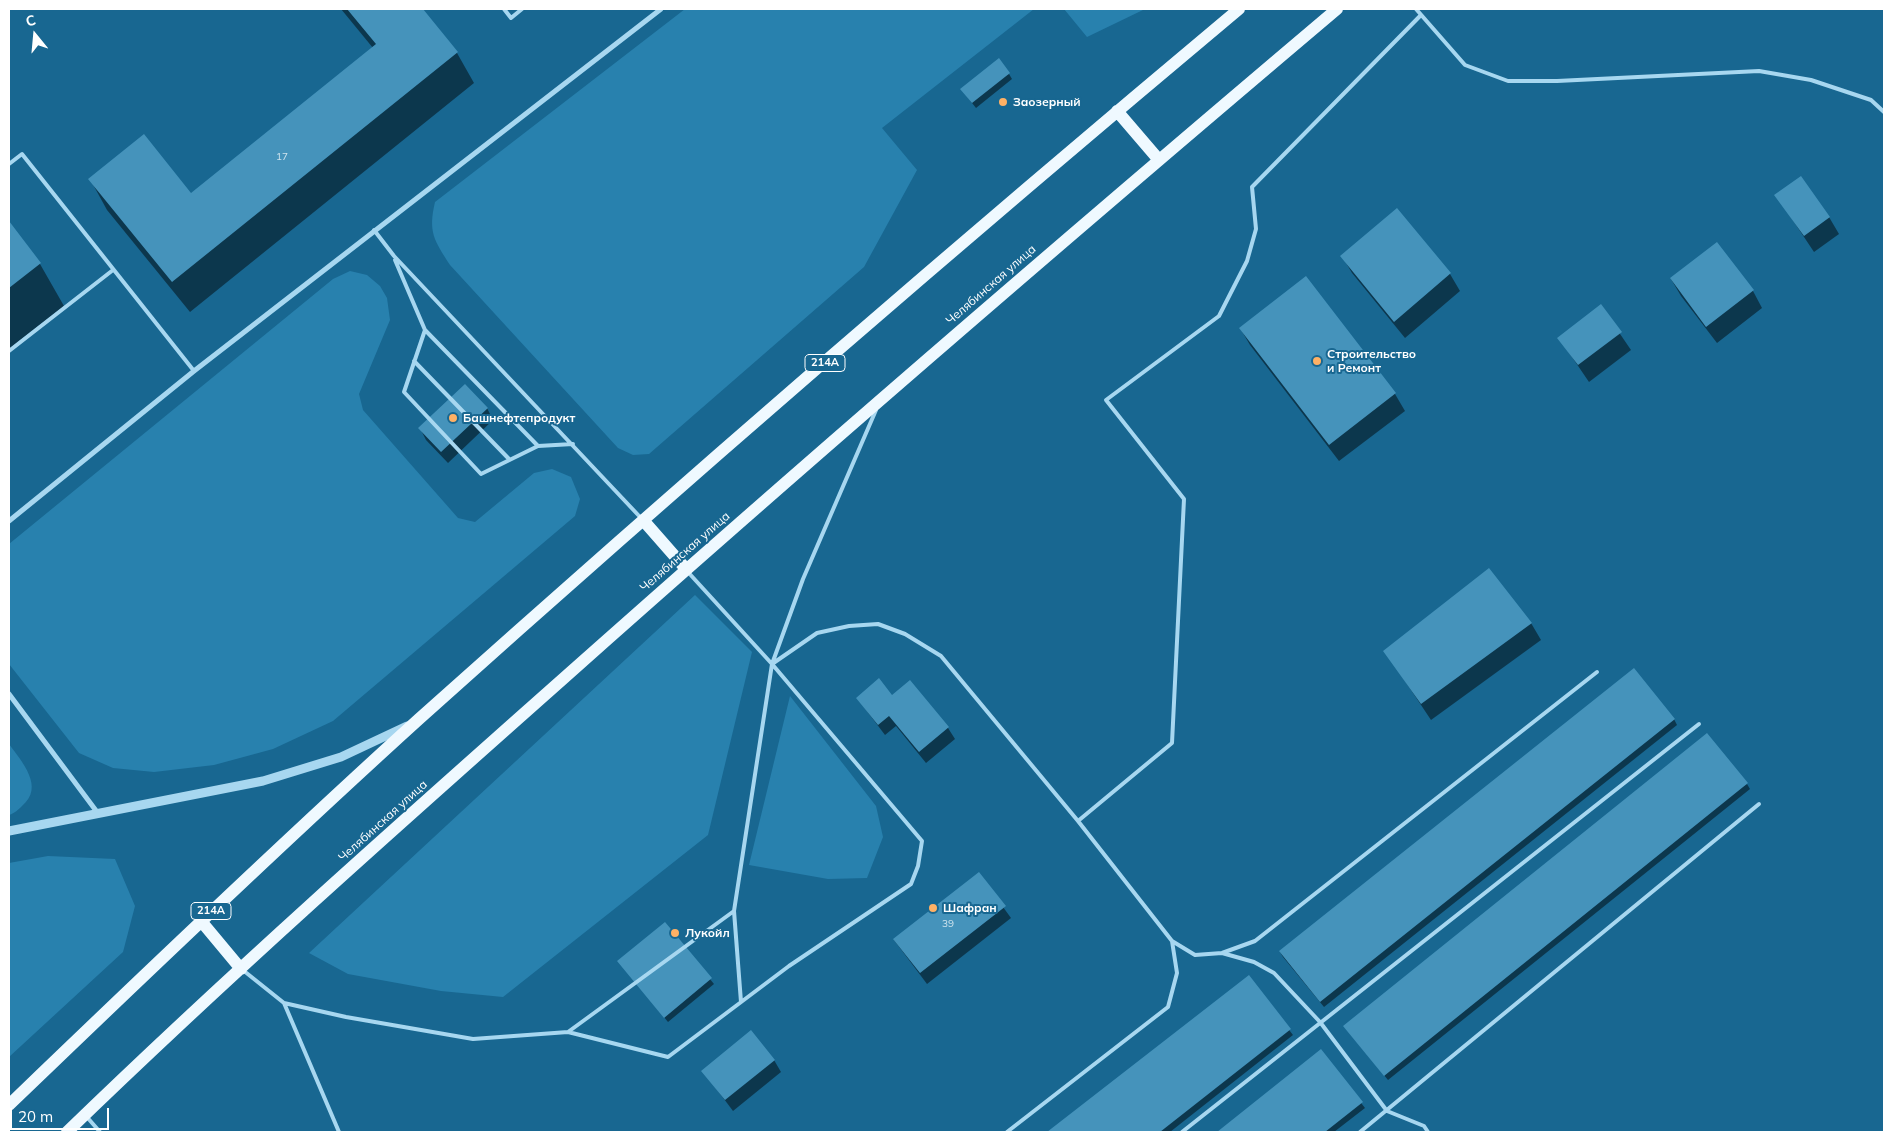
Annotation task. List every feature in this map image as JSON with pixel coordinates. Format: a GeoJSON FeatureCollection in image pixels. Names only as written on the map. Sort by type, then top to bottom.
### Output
{"type":"FeatureCollection","features":[{"type":"Feature","properties":{"kind":"main road","name":"214А"},"geometry":{"type":"LineString","coordinates":[[9,1105],[201,921],[417,722],[643,520],[1117,110],[1238,9]]}},
{"type":"Feature","properties":{"kind":"main road","name":"Челябинская улица"},"geometry":{"type":"LineString","coordinates":[[67,1132],[241,969],[426,800],[686,569],[882,396],[1337,9]]}},
{"type":"Feature","properties":{"kind":"main road"},"geometry":{"type":"LineString","coordinates":[[1117,110],[1159,160]]}},
{"type":"Feature","properties":{"kind":"main road"},"geometry":{"type":"LineString","coordinates":[[643,520],[686,569]]}},
{"type":"Feature","properties":{"kind":"main road"},"geometry":{"type":"LineString","coordinates":[[201,921],[241,969]]}},
{"type":"Feature","properties":{"kind":"street"},"geometry":{"type":"LineString","coordinates":[[9,521],[194,371],[661,9]]}},
{"type":"Feature","properties":{"kind":"street"},"geometry":{"type":"LineString","coordinates":[[9,694],[97,812]]}},
{"type":"Feature","properties":{"kind":"street"},"geometry":{"type":"LineString","coordinates":[[9,831],[97,812],[263,781],[341,757],[417,722]]}},
{"type":"Feature","properties":{"kind":"lane"},"geometry":{"type":"LineString","coordinates":[[504,9],[511,18],[522,9]]}},
{"type":"Feature","properties":{"kind":"lane"},"geometry":{"type":"LineString","coordinates":[[1416,9],[1465,65],[1508,81],[1557,81],[1758,71],[1811,80],[1845,91],[1870,100],[1884,112]]}},
{"type":"Feature","properties":{"kind":"lane"},"geometry":{"type":"LineString","coordinates":[[1078,822],[1172,743],[1184,499],[1106,400],[1219,316],[1247,262],[1256,229],[1252,187],[1422,15]]}},
{"type":"Feature","properties":{"kind":"lane"},"geometry":{"type":"LineString","coordinates":[[9,164],[22,154],[194,371]]}},
{"type":"Feature","properties":{"kind":"lane"},"geometry":{"type":"LineString","coordinates":[[374,230],[394,256],[643,520]]}},
{"type":"Feature","properties":{"kind":"lane"},"geometry":{"type":"LineString","coordinates":[[394,256],[425,330],[538,446]]}},
{"type":"Feature","properties":{"kind":"lane"},"geometry":{"type":"LineString","coordinates":[[9,351],[113,270]]}},
{"type":"Feature","properties":{"kind":"lane"},"geometry":{"type":"LineString","coordinates":[[425,330],[404,392],[481,474],[538,446],[573,444]]}},
{"type":"Feature","properties":{"kind":"lane"},"geometry":{"type":"LineString","coordinates":[[414,361],[509,459]]}},
{"type":"Feature","properties":{"kind":"lane"},"geometry":{"type":"LineString","coordinates":[[741,1002],[734,910],[772,664],[803,579],[882,396]]}},
{"type":"Feature","properties":{"kind":"lane"},"geometry":{"type":"LineString","coordinates":[[241,969],[284,1003],[346,1017],[473,1039],[568,1032],[668,1057],[789,966],[910,884],[918,866],[922,841],[772,664],[686,569]]}},
{"type":"Feature","properties":{"kind":"lane"},"geometry":{"type":"LineString","coordinates":[[772,664],[817,633],[848,626],[878,624],[905,634],[941,656],[1078,822],[1172,941],[1195,955],[1222,953],[1256,941],[1598,672]]}},
{"type":"Feature","properties":{"kind":"lane"},"geometry":{"type":"LineString","coordinates":[[1182,1132],[1698,724]]}},
{"type":"Feature","properties":{"kind":"lane"},"geometry":{"type":"LineString","coordinates":[[1360,1132],[1759,804]]}},
{"type":"Feature","properties":{"kind":"lane"},"geometry":{"type":"LineString","coordinates":[[568,1032],[734,910]]}},
{"type":"Feature","properties":{"kind":"lane"},"geometry":{"type":"LineString","coordinates":[[1007,1132],[1168,1007],[1177,972],[1172,941]]}},
{"type":"Feature","properties":{"kind":"lane"},"geometry":{"type":"LineString","coordinates":[[1222,953],[1254,962],[1274,973],[1320,1022],[1387,1111],[1424,1126],[1428,1132]]}},
{"type":"Feature","properties":{"kind":"lane"},"geometry":{"type":"LineString","coordinates":[[284,1003],[339,1132]]}},
{"type":"Feature","properties":{"kind":"lane"},"geometry":{"type":"LineString","coordinates":[[85,1115],[100,1132]]}},
{"type":"Feature","properties":{"kind":"shaded area"},"geometry":{"type":"Polygon","coordinates":[[[685,9],[1034,9],[882,128],[917,170],[864,267],[649,454],[633,455],[618,448],[450,265],[436,242],[432,229],[433,212],[435,202],[685,9]]]}},
{"type":"Feature","properties":{"kind":"shaded area"},"geometry":{"type":"Polygon","coordinates":[[[1064,9],[1145,9],[1087,37],[1064,9]]]}},
{"type":"Feature","properties":{"kind":"shaded area"},"geometry":{"type":"Polygon","coordinates":[[[350,271],[367,275],[380,286],[387,298],[390,320],[359,394],[363,410],[458,518],[475,522],[534,473],[552,469],[571,477],[580,499],[575,516],[333,721],[273,749],[214,765],[154,772],[113,768],[79,753],[9,664],[9,544],[333,279],[350,271]]]}},
{"type":"Feature","properties":{"kind":"shaded area"},"geometry":{"type":"Polygon","coordinates":[[[695,595],[752,652],[708,835],[503,997],[441,991],[348,974],[309,953],[695,595]]]}},
{"type":"Feature","properties":{"kind":"shaded area"},"geometry":{"type":"Polygon","coordinates":[[[790,696],[876,806],[883,837],[867,878],[828,879],[749,865],[790,696]]]}},
{"type":"Feature","properties":{"kind":"shaded area"},"geometry":{"type":"Polygon","coordinates":[[[9,744],[29,775],[32,791],[29,799],[9,815],[9,744]]]}},
{"type":"Feature","properties":{"kind":"shaded area"},"geometry":{"type":"Polygon","coordinates":[[[48,856],[115,859],[135,906],[123,952],[9,1057],[9,863],[48,856]]]}},
{"type":"Feature","properties":{"kind":"building"},"geometry":{"type":"Polygon","coordinates":[[[347,9],[423,9],[458,52],[172,282],[88,179],[144,134],[191,193],[376,44],[347,9]]]}},
{"type":"Feature","properties":{"kind":"building"},"geometry":{"type":"Polygon","coordinates":[[[999,58],[1010,73],[972,103],[960,89],[999,58]]]}},
{"type":"Feature","properties":{"kind":"building"},"geometry":{"type":"Polygon","coordinates":[[[1801,176],[1830,217],[1804,236],[1774,195],[1801,176]]]}},
{"type":"Feature","properties":{"kind":"building"},"geometry":{"type":"Polygon","coordinates":[[[1397,208],[1451,273],[1394,322],[1340,256],[1397,208]]]}},
{"type":"Feature","properties":{"kind":"building"},"geometry":{"type":"Polygon","coordinates":[[[9,221],[41,263],[9,288],[9,221]]]}},
{"type":"Feature","properties":{"kind":"building"},"geometry":{"type":"Polygon","coordinates":[[[1717,242],[1754,290],[1706,327],[1670,278],[1717,242]]]}},
{"type":"Feature","properties":{"kind":"building","name":"Строительство и Ремонт"},"geometry":{"type":"Polygon","coordinates":[[[1306,276],[1396,393],[1329,445],[1239,328],[1306,276]]]}},
{"type":"Feature","properties":{"kind":"building"},"geometry":{"type":"Polygon","coordinates":[[[1601,304],[1622,332],[1578,365],[1557,338],[1601,304]]]}},
{"type":"Feature","properties":{"kind":"building","name":"Башнефтепродукт"},"geometry":{"type":"Polygon","coordinates":[[[465,384],[488,408],[441,452],[418,428],[465,384]]]}},
{"type":"Feature","properties":{"kind":"building"},"geometry":{"type":"Polygon","coordinates":[[[1489,568],[1532,623],[1421,704],[1383,651],[1489,568]]]}},
{"type":"Feature","properties":{"kind":"building"},"geometry":{"type":"Polygon","coordinates":[[[1634,668],[1675,719],[1320,1002],[1279,951],[1634,668]]]}},
{"type":"Feature","properties":{"kind":"building"},"geometry":{"type":"Polygon","coordinates":[[[879,678],[892,695],[910,680],[949,727],[919,752],[889,716],[878,725],[856,698],[879,678]]]}},
{"type":"Feature","properties":{"kind":"building"},"geometry":{"type":"Polygon","coordinates":[[[1707,733],[1748,783],[1384,1076],[1343,1026],[1707,733]]]}},
{"type":"Feature","properties":{"kind":"building"},"geometry":{"type":"Polygon","coordinates":[[[979,872],[1006,906],[920,973],[893,939],[979,872]]]}},
{"type":"Feature","properties":{"kind":"building"},"geometry":{"type":"Polygon","coordinates":[[[665,922],[712,978],[664,1018],[617,961],[665,922]]]}},
{"type":"Feature","properties":{"kind":"building"},"geometry":{"type":"Polygon","coordinates":[[[1249,975],[1291,1029],[1160,1132],[1047,1132],[1249,975]]]}},
{"type":"Feature","properties":{"kind":"building"},"geometry":{"type":"Polygon","coordinates":[[[751,1030],[775,1060],[725,1100],[701,1071],[751,1030]]]}},
{"type":"Feature","properties":{"kind":"building"},"geometry":{"type":"Polygon","coordinates":[[[1321,1049],[1363,1102],[1325,1132],[1217,1132],[1321,1049]]]}},
{"type":"Feature","properties":{"kind":"place","name":"Заозерный"},"geometry":{"type":"Point","coordinates":[1003,102]}},
{"type":"Feature","properties":{"kind":"place","name":"Строительство и Ремонт"},"geometry":{"type":"Point","coordinates":[1317,361]}},
{"type":"Feature","properties":{"kind":"place","name":"Башнефтепродукт"},"geometry":{"type":"Point","coordinates":[453,418]}},
{"type":"Feature","properties":{"kind":"place","name":"Шафран"},"geometry":{"type":"Point","coordinates":[933,908]}},
{"type":"Feature","properties":{"kind":"place","name":"Лукойл"},"geometry":{"type":"Point","coordinates":[675,933]}}]}
